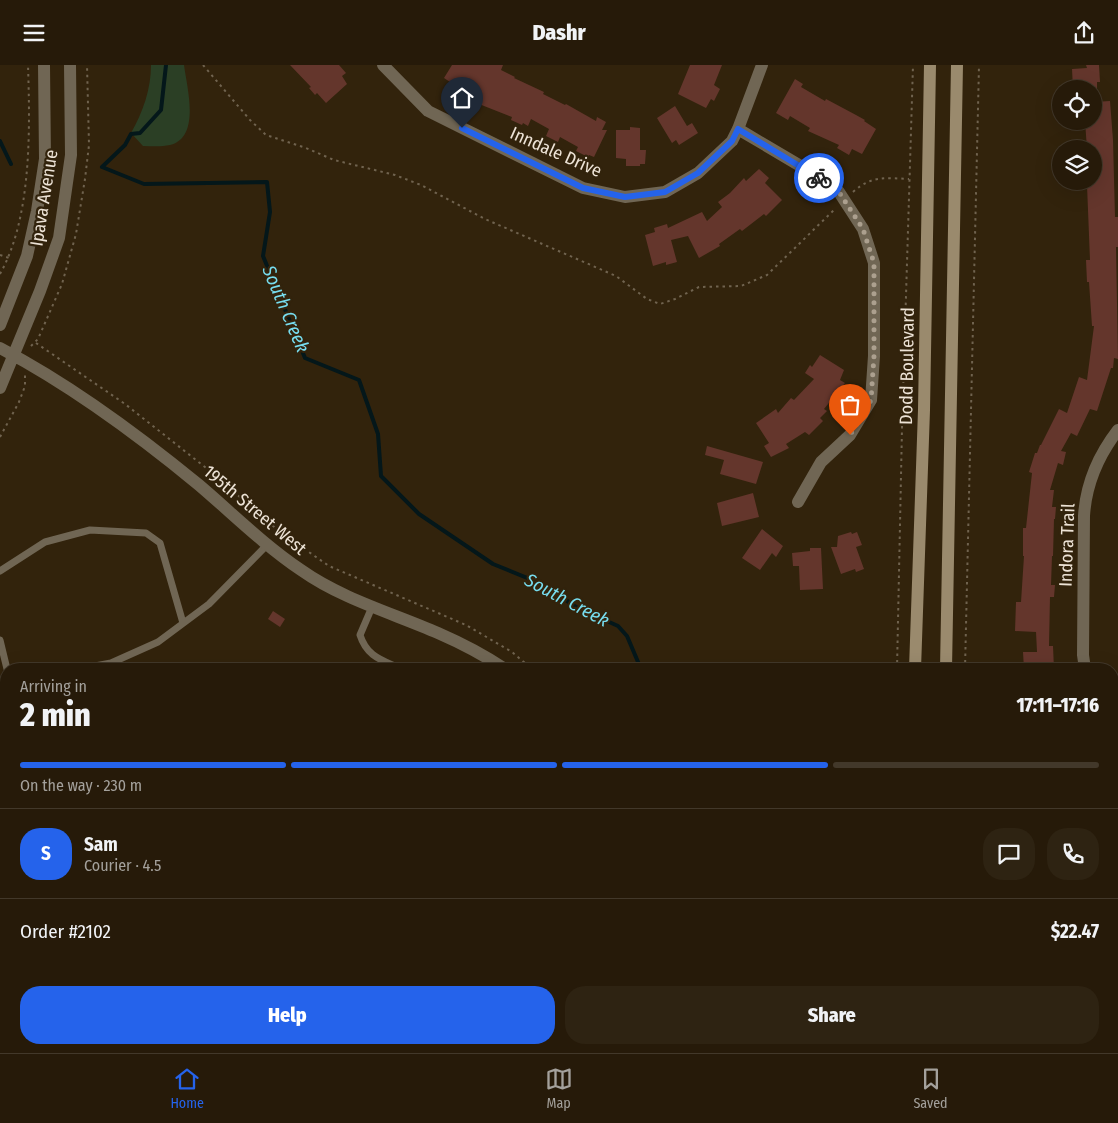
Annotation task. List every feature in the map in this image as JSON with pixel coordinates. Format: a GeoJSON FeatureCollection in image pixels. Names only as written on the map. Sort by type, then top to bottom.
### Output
{"type":"FeatureCollection","features":[{"type":"Feature","properties":{"kind":"main road","name":"Dodd Boulevard"},"geometry":{"type":"LineString","coordinates":[[915,663],[924,381],[930,65]]}},
{"type":"Feature","properties":{"kind":"main road"},"geometry":{"type":"LineString","coordinates":[[946,663],[958,65]]}},
{"type":"Feature","properties":{"kind":"street","name":"Ipava Avenue"},"geometry":{"type":"LineString","coordinates":[[0,325],[27,255],[37,211],[45,159],[44,65]]}},
{"type":"Feature","properties":{"kind":"street","name":"Ipava Avenue"},"geometry":{"type":"LineString","coordinates":[[0,388],[40,291],[59,238],[70,155],[70,65]]}},
{"type":"Feature","properties":{"kind":"street","name":"Inndale Drive"},"geometry":{"type":"LineString","coordinates":[[383,65],[428,111],[583,188],[625,197],[665,192],[698,173],[732,141],[762,65]]}},
{"type":"Feature","properties":{"kind":"street"},"geometry":{"type":"LineString","coordinates":[[738,129],[810,171],[839,192],[863,229],[874,263],[874,356],[871,400],[850,435],[821,462],[798,501]]}},
{"type":"Feature","properties":{"kind":"street","name":"195th Street West"},"geometry":{"type":"LineString","coordinates":[[0,348],[71,390],[142,440],[195,482],[267,545],[312,578],[372,607],[454,640],[494,663]]}},
{"type":"Feature","properties":{"kind":"street","name":"Indora Trail"},"geometry":{"type":"LineString","coordinates":[[1084,663],[1084,515],[1086,497],[1096,465],[1118,430]]}},
{"type":"Feature","properties":{"kind":"lane"},"geometry":{"type":"LineString","coordinates":[[0,571],[45,542],[90,530],[146,533],[160,543],[184,623]]}},
{"type":"Feature","properties":{"kind":"lane"},"geometry":{"type":"LineString","coordinates":[[111,663],[158,642],[184,623],[209,604],[267,545]]}},
{"type":"Feature","properties":{"kind":"lane"},"geometry":{"type":"LineString","coordinates":[[372,607],[360,635],[363,646],[373,655],[389,663]]}},
{"type":"Feature","properties":{"kind":"lane"},"geometry":{"type":"LineString","coordinates":[[0,640],[6,663]]}},
{"type":"Feature","properties":{"kind":"path"},"geometry":{"type":"LineString","coordinates":[[0,274],[9,258],[18,226],[26,174],[30,120],[28,65]]}},
{"type":"Feature","properties":{"kind":"path"},"geometry":{"type":"LineString","coordinates":[[203,65],[250,120],[266,135],[306,148],[334,160],[395,175],[421,185],[485,219],[616,276],[646,299],[660,304],[699,287],[741,286],[768,275],[862,184],[876,178],[909,179]]}},
{"type":"Feature","properties":{"kind":"path"},"geometry":{"type":"LineString","coordinates":[[897,663],[913,65]]}},
{"type":"Feature","properties":{"kind":"path"},"geometry":{"type":"LineString","coordinates":[[964,663],[978,65]]}},
{"type":"Feature","properties":{"kind":"path"},"geometry":{"type":"LineString","coordinates":[[0,255],[9,258]]}},
{"type":"Feature","properties":{"kind":"path"},"geometry":{"type":"LineString","coordinates":[[36,343],[125,404],[210,471],[280,533],[329,567],[466,625],[512,652],[525,663]]}},
{"type":"Feature","properties":{"kind":"green space"},"geometry":{"type":"Polygon","coordinates":[[[151,65],[184,65],[189,98],[189,122],[186,132],[180,140],[170,145],[143,146],[131,133],[146,100],[150,83],[151,65]]]}},
{"type":"Feature","properties":{"kind":"building"},"geometry":{"type":"Polygon","coordinates":[[[290,65],[339,65],[346,73],[342,76],[347,84],[326,103],[317,93],[315,95],[309,88],[311,87],[290,65]]]}},
{"type":"Feature","properties":{"kind":"building"},"geometry":{"type":"Polygon","coordinates":[[[452,65],[503,65],[501,70],[514,78],[544,92],[543,94],[566,104],[596,121],[597,117],[606,122],[602,130],[607,130],[594,157],[589,155],[588,157],[576,151],[578,147],[560,137],[558,142],[546,136],[549,129],[531,119],[528,126],[523,123],[522,125],[511,120],[512,117],[479,104],[482,98],[464,90],[461,95],[450,88],[453,84],[444,78],[452,65]]]}},
{"type":"Feature","properties":{"kind":"building"},"geometry":{"type":"Polygon","coordinates":[[[690,65],[722,65],[714,85],[720,89],[714,101],[711,99],[706,108],[678,94],[690,65]]]}},
{"type":"Feature","properties":{"kind":"building"},"geometry":{"type":"Polygon","coordinates":[[[1086,65],[1099,65],[1100,80],[1073,80],[1072,69],[1087,68],[1086,65]]]}},
{"type":"Feature","properties":{"kind":"building"},"geometry":{"type":"Polygon","coordinates":[[[795,79],[803,84],[801,87],[865,120],[876,129],[862,154],[852,149],[849,155],[837,148],[839,145],[808,131],[810,128],[790,116],[788,120],[776,113],[795,79]]]}},
{"type":"Feature","properties":{"kind":"building"},"geometry":{"type":"Polygon","coordinates":[[[1110,101],[1115,217],[1118,217],[1118,247],[1116,247],[1118,359],[1114,358],[1113,368],[1111,368],[1097,411],[1090,409],[1077,436],[1071,433],[1061,451],[1066,452],[1063,465],[1058,463],[1050,490],[1054,490],[1052,507],[1056,507],[1051,585],[1055,585],[1054,597],[1050,597],[1049,646],[1053,646],[1054,663],[1024,663],[1023,652],[1037,652],[1036,632],[1015,631],[1016,602],[1021,602],[1024,556],[1023,528],[1026,528],[1032,473],[1029,472],[1035,453],[1037,453],[1059,409],[1067,413],[1079,377],[1087,380],[1094,326],[1092,326],[1089,282],[1087,282],[1086,260],[1090,260],[1087,190],[1102,190],[1102,140],[1086,140],[1086,130],[1102,130],[1102,102],[1110,101]]]}},
{"type":"Feature","properties":{"kind":"building"},"geometry":{"type":"Polygon","coordinates":[[[675,106],[687,126],[692,123],[698,133],[679,145],[676,140],[672,143],[657,118],[675,106]]]}},
{"type":"Feature","properties":{"kind":"building"},"geometry":{"type":"Polygon","coordinates":[[[630,127],[640,128],[640,150],[646,150],[645,164],[640,164],[640,166],[626,166],[626,159],[616,158],[616,130],[630,130],[630,127]]]}},
{"type":"Feature","properties":{"kind":"building"},"geometry":{"type":"Polygon","coordinates":[[[759,169],[769,178],[765,183],[782,200],[766,216],[764,214],[742,231],[740,229],[719,244],[720,246],[699,258],[688,236],[671,240],[677,262],[666,265],[666,262],[653,266],[645,235],[655,232],[654,228],[667,224],[668,228],[702,212],[707,221],[722,207],[718,202],[730,193],[744,178],[746,181],[759,169]]]}},
{"type":"Feature","properties":{"kind":"building"},"geometry":{"type":"Polygon","coordinates":[[[820,355],[844,370],[840,380],[845,383],[824,409],[827,411],[820,418],[823,421],[809,435],[805,432],[786,444],[789,448],[771,457],[764,446],[769,443],[756,423],[776,409],[778,413],[791,398],[794,400],[814,379],[805,373],[810,365],[812,367],[820,355]]]}},
{"type":"Feature","properties":{"kind":"building"},"geometry":{"type":"Polygon","coordinates":[[[707,446],[763,462],[756,484],[720,474],[724,460],[705,455],[707,446]]]}},
{"type":"Feature","properties":{"kind":"building"},"geometry":{"type":"Polygon","coordinates":[[[753,493],[759,517],[722,526],[717,503],[753,493]]]}},
{"type":"Feature","properties":{"kind":"building"},"geometry":{"type":"Polygon","coordinates":[[[762,529],[783,546],[776,557],[772,553],[760,570],[742,558],[762,529]]]}},
{"type":"Feature","properties":{"kind":"building"},"geometry":{"type":"Polygon","coordinates":[[[851,532],[852,534],[857,532],[862,545],[856,547],[864,569],[856,572],[855,569],[841,574],[831,547],[837,547],[838,536],[851,532]]]}},
{"type":"Feature","properties":{"kind":"building"},"geometry":{"type":"Polygon","coordinates":[[[810,548],[821,548],[823,589],[800,590],[799,566],[793,566],[792,553],[810,551],[810,548]]]}},
{"type":"Feature","properties":{"kind":"building"},"geometry":{"type":"Polygon","coordinates":[[[273,611],[285,619],[280,627],[268,619],[273,611]]]}},
{"type":"Feature","properties":{"kind":"waterway","name":"South Creek"},"geometry":{"type":"LineString","coordinates":[[166,65],[161,110],[140,133],[131,134],[125,145],[102,167],[144,184],[267,182],[270,212],[263,256],[305,358],[359,380],[378,434],[381,476],[419,514],[493,564],[542,584],[576,607],[618,626],[627,636],[638,663]]}},
{"type":"Feature","properties":{"kind":"waterway","name":"South Creek"},"geometry":{"type":"LineString","coordinates":[[0,141],[11,164]]}},
{"type":"Feature","properties":{"kind":"way so far"},"geometry":{"type":"LineString","coordinates":[[819,178],[839,192],[863,229],[874,263],[874,356],[871,400],[850,435]]}},
{"type":"Feature","properties":{"kind":"route"},"geometry":{"type":"LineString","coordinates":[[462,128],[583,188],[625,197],[665,192],[698,173],[732,141],[738,129],[819,178]]}}]}
